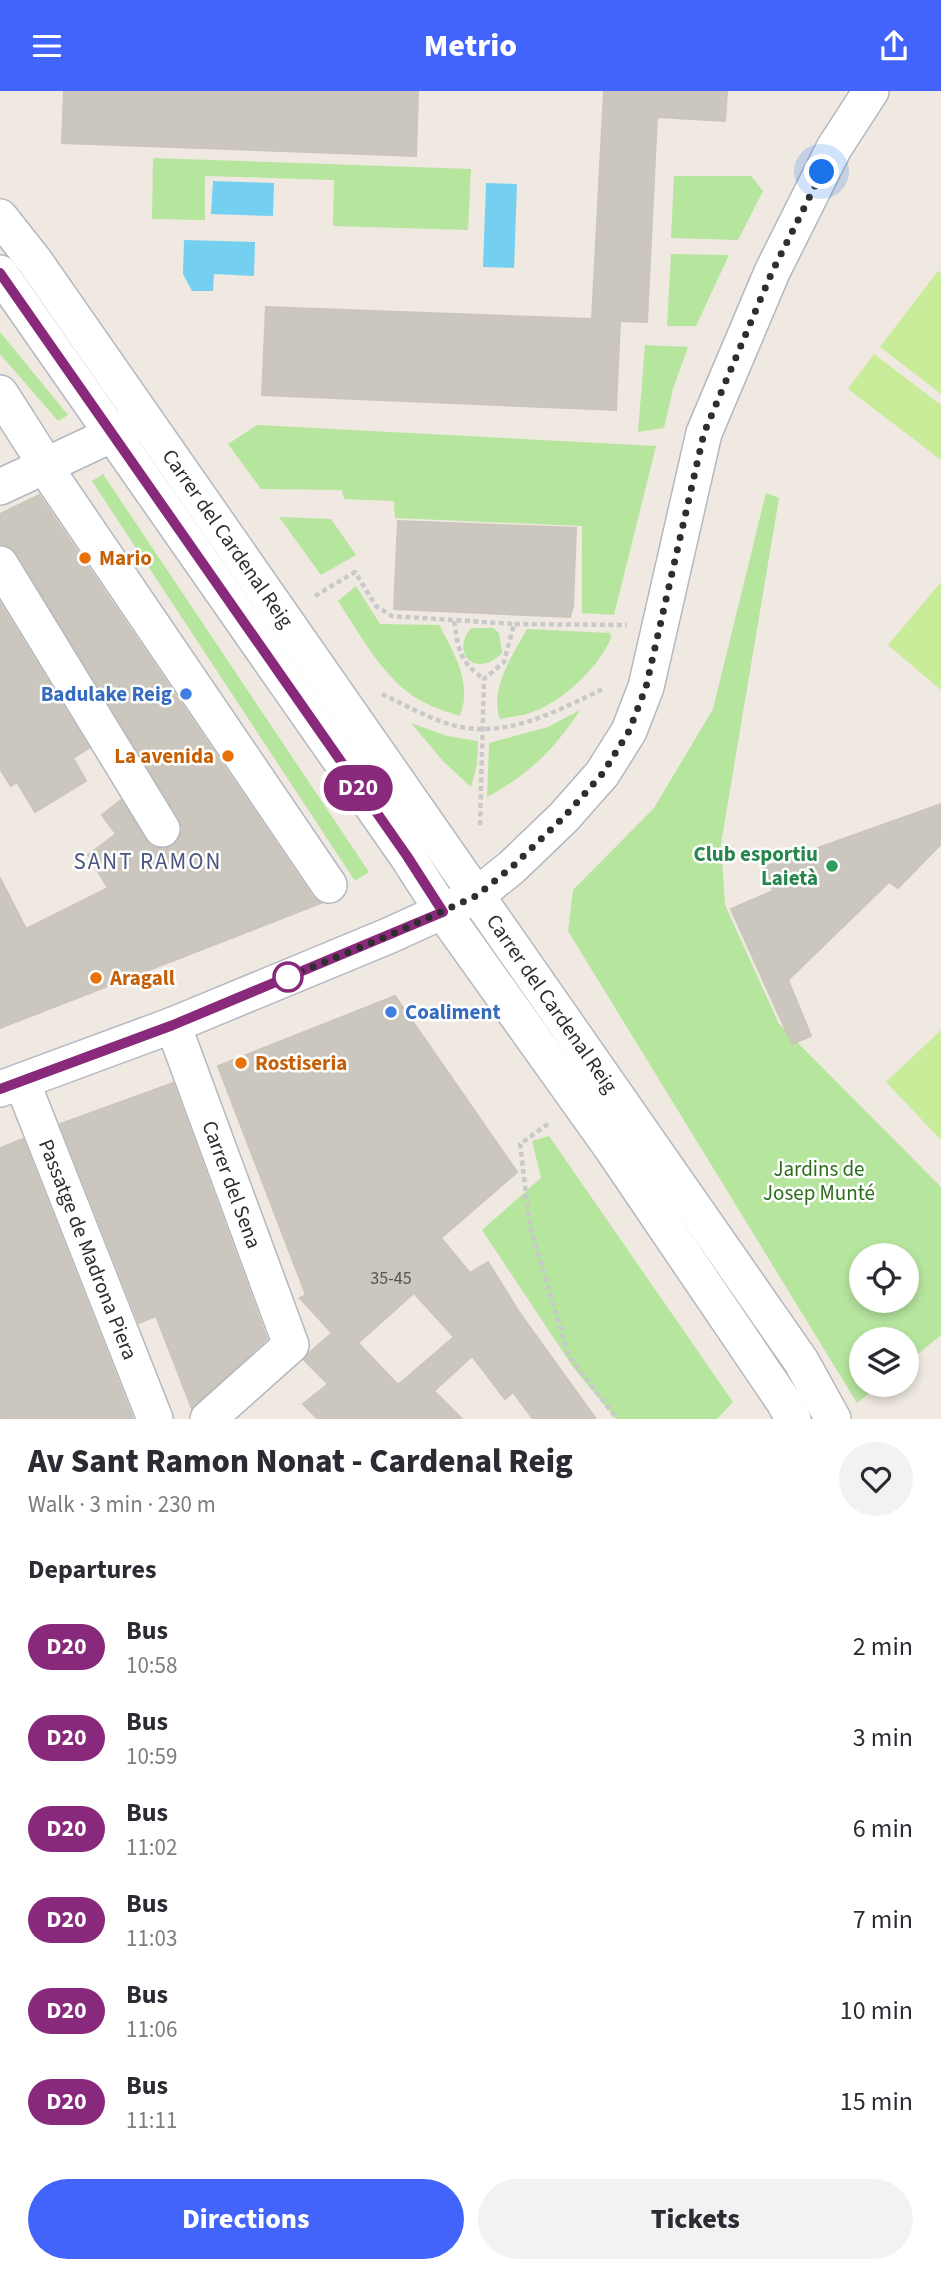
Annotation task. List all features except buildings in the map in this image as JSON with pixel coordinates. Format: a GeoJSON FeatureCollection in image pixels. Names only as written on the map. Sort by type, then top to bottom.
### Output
{"type":"FeatureCollection","features":[{"type":"Feature","properties":{"kind":"street"},"geometry":{"type":"LineString","coordinates":[[11,1086],[173,1025],[476,896],[512,867],[564,817],[603,773],[629,731],[646,687],[704,433],[772,272],[834,148],[871,91]]}},
{"type":"Feature","properties":{"kind":"street","name":"Carrer del Cardenal Reig"},"geometry":{"type":"LineString","coordinates":[[0,217],[34,260],[145,418],[802,1361],[833,1419]]}},
{"type":"Feature","properties":{"kind":"street","name":"Carrer del Cardenal Reig"},"geometry":{"type":"LineString","coordinates":[[0,273],[407,856],[443,912],[611,1147],[781,1413]]}},
{"type":"Feature","properties":{"kind":"street"},"geometry":{"type":"LineString","coordinates":[[0,393],[44,463],[338,897]]}},
{"type":"Feature","properties":{"kind":"street"},"geometry":{"type":"LineString","coordinates":[[0,487],[113,436],[145,418]]}},
{"type":"Feature","properties":{"kind":"street"},"geometry":{"type":"LineString","coordinates":[[0,564],[162,829]]}},
{"type":"Feature","properties":{"kind":"street","name":"Carrer del Sena"},"geometry":{"type":"LineString","coordinates":[[173,1025],[290,1345],[208,1419]]}},
{"type":"Feature","properties":{"kind":"street","name":"Passatge de Madrona Piera"},"geometry":{"type":"LineString","coordinates":[[11,1086],[155,1419]]}},
{"type":"Feature","properties":{"kind":"street"},"geometry":{"type":"LineString","coordinates":[[781,1413],[812,1380]]}},
{"type":"Feature","properties":{"kind":"path"},"geometry":{"type":"LineString","coordinates":[[315,596],[355,572],[376,606],[392,616],[514,624],[628,625]]}},
{"type":"Feature","properties":{"kind":"path"},"geometry":{"type":"LineString","coordinates":[[454,621],[459,649],[467,667],[484,679]]}},
{"type":"Feature","properties":{"kind":"path"},"geometry":{"type":"LineString","coordinates":[[481,825],[484,679],[504,662],[514,624]]}},
{"type":"Feature","properties":{"kind":"path"},"geometry":{"type":"LineString","coordinates":[[382,694],[447,724],[483,729],[523,725],[603,689]]}},
{"type":"Feature","properties":{"kind":"path"},"geometry":{"type":"LineString","coordinates":[[548,1124],[520,1144],[530,1227],[569,1356],[617,1419]]}},
{"type":"Feature","properties":{"kind":"green space"},"geometry":{"type":"Polygon","coordinates":[[[153,158],[471,169],[468,230],[333,226],[334,180],[205,176],[205,220],[152,219],[153,158]]]}},
{"type":"Feature","properties":{"kind":"green space"},"geometry":{"type":"Polygon","coordinates":[[[674,176],[751,176],[763,191],[738,240],[671,238],[674,176]]]}},
{"type":"Feature","properties":{"kind":"green space"},"geometry":{"type":"Polygon","coordinates":[[[671,254],[729,255],[696,326],[667,326],[671,254]]]}},
{"type":"Feature","properties":{"kind":"green space"},"geometry":{"type":"Polygon","coordinates":[[[938,271],[941,273],[941,394],[880,347],[938,271]]]}},
{"type":"Feature","properties":{"kind":"green space"},"geometry":{"type":"Polygon","coordinates":[[[0,332],[68,415],[58,421],[0,354],[0,332]]]}},
{"type":"Feature","properties":{"kind":"green space"},"geometry":{"type":"Polygon","coordinates":[[[645,345],[688,347],[673,389],[664,428],[638,432],[645,345]]]}},
{"type":"Feature","properties":{"kind":"green space"},"geometry":{"type":"Polygon","coordinates":[[[874,354],[941,405],[941,460],[848,389],[874,354]]]}},
{"type":"Feature","properties":{"kind":"green space"},"geometry":{"type":"Polygon","coordinates":[[[257,425],[656,446],[614,615],[582,613],[582,526],[395,518],[394,501],[344,499],[342,490],[261,489],[228,444],[257,425]]]}},
{"type":"Feature","properties":{"kind":"green space"},"geometry":{"type":"Polygon","coordinates":[[[103,474],[369,872],[355,881],[92,481],[103,474]]]}},
{"type":"Feature","properties":{"kind":"green space","name":"Jardins de Josep Munté"},"geometry":{"type":"Polygon","coordinates":[[[766,493],[779,498],[721,844],[725,905],[779,1024],[941,1187],[941,1335],[919,1353],[919,1327],[849,1327],[849,1390],[568,931],[573,890],[654,808],[713,709],[766,493]]]}},
{"type":"Feature","properties":{"kind":"green space"},"geometry":{"type":"Polygon","coordinates":[[[279,517],[331,519],[356,555],[321,575],[279,517]]]}},
{"type":"Feature","properties":{"kind":"green space"},"geometry":{"type":"Polygon","coordinates":[[[941,582],[941,690],[888,645],[941,582]]]}},
{"type":"Feature","properties":{"kind":"green space"},"geometry":{"type":"Polygon","coordinates":[[[356,586],[380,624],[439,625],[456,658],[463,681],[460,716],[417,699],[386,671],[338,601],[356,586]]]}},
{"type":"Feature","properties":{"kind":"green space"},"geometry":{"type":"Polygon","coordinates":[[[471,628],[493,628],[499,633],[502,653],[483,664],[469,660],[463,647],[471,628]]]}},
{"type":"Feature","properties":{"kind":"green space"},"geometry":{"type":"Polygon","coordinates":[[[527,629],[610,633],[611,638],[597,662],[565,694],[527,714],[500,719],[497,708],[500,684],[527,629]]]}},
{"type":"Feature","properties":{"kind":"green space"},"geometry":{"type":"Polygon","coordinates":[[[580,710],[540,760],[487,797],[489,743],[548,727],[580,710]]]}},
{"type":"Feature","properties":{"kind":"green space"},"geometry":{"type":"Polygon","coordinates":[[[411,723],[447,736],[478,741],[477,764],[471,787],[443,761],[411,723]]]}},
{"type":"Feature","properties":{"kind":"green space"},"geometry":{"type":"Polygon","coordinates":[[[941,1030],[941,1140],[886,1082],[941,1030]]]}},
{"type":"Feature","properties":{"kind":"green space"},"geometry":{"type":"Polygon","coordinates":[[[549,1136],[733,1402],[717,1419],[616,1419],[573,1367],[482,1230],[541,1178],[532,1141],[549,1136]]]}},
{"type":"Feature","properties":{"kind":"green space","name":"Jardins de Josep Munté"},"geometry":{"type":"Polygon","coordinates":[[[853,1397],[864,1397],[857,1403],[853,1397]]]}},
{"type":"Feature","properties":{"kind":"water"},"geometry":{"type":"Polygon","coordinates":[[[213,181],[274,183],[273,216],[211,214],[213,181]]]}},
{"type":"Feature","properties":{"kind":"water"},"geometry":{"type":"Polygon","coordinates":[[[486,183],[517,184],[514,268],[483,267],[486,183]]]}},
{"type":"Feature","properties":{"kind":"water"},"geometry":{"type":"Polygon","coordinates":[[[184,240],[255,242],[254,276],[214,274],[213,291],[192,291],[183,274],[184,240]]]}},
{"type":"Feature","properties":{"kind":"bus line","name":"D20"},"geometry":{"type":"LineString","coordinates":[[0,273],[407,856],[443,912],[173,1025],[0,1089]]}},
{"type":"Feature","properties":{"kind":"place","name":"Mario"},"geometry":{"type":"Point","coordinates":[85,558]}},
{"type":"Feature","properties":{"kind":"place","name":"Badulake Reig"},"geometry":{"type":"Point","coordinates":[186,694]}},
{"type":"Feature","properties":{"kind":"place","name":"La avenida"},"geometry":{"type":"Point","coordinates":[228,756]}},
{"type":"Feature","properties":{"kind":"place","name":"Club esportiu Laietà"},"geometry":{"type":"Point","coordinates":[832,866]}},
{"type":"Feature","properties":{"kind":"place","name":"Aragall"},"geometry":{"type":"Point","coordinates":[96,978]}},
{"type":"Feature","properties":{"kind":"place","name":"Coaliment"},"geometry":{"type":"Point","coordinates":[391,1012]}},
{"type":"Feature","properties":{"kind":"place","name":"Rostiseria"},"geometry":{"type":"Point","coordinates":[241,1063]}},
{"type":"Feature","properties":{"kind":"district","name":"SANT RAMON"},"geometry":{"type":"Point","coordinates":[148,861]}},
{"type":"Feature","properties":{"kind":"route"},"geometry":{"type":"LineString","coordinates":[[288,977],[283,979],[476,896],[512,867],[564,817],[603,773],[629,731],[646,687],[704,433],[772,272],[822,172]]}}]}
